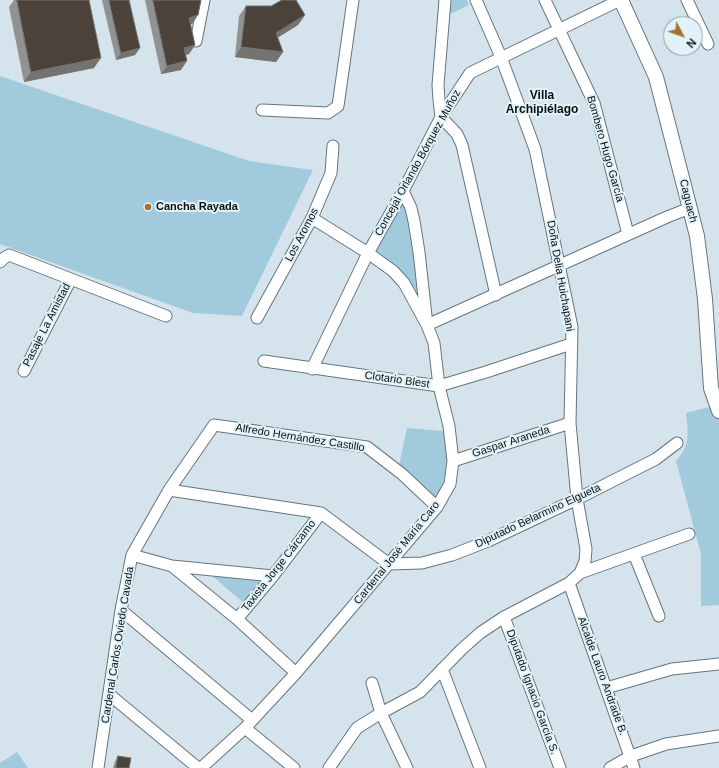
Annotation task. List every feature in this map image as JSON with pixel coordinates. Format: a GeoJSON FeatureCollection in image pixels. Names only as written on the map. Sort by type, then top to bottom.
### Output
{"type":"FeatureCollection","features":[{"type":"Feature","properties":{"kind":"street"},"geometry":{"type":"LineString","coordinates":[[196,41],[204,0]]}},
{"type":"Feature","properties":{"kind":"street"},"geometry":{"type":"LineString","coordinates":[[262,110],[328,113],[338,106],[354,0]]}},
{"type":"Feature","properties":{"kind":"street"},"geometry":{"type":"LineString","coordinates":[[444,0],[438,85],[441,117],[457,134],[462,145],[496,295]]}},
{"type":"Feature","properties":{"kind":"street","name":"Doña Delia Huichapani"},"geometry":{"type":"LineString","coordinates":[[476,0],[501,57],[535,149],[572,327],[570,424],[577,499],[586,549],[585,560],[580,573]]}},
{"type":"Feature","properties":{"kind":"street","name":"Bombero Hugo García"},"geometry":{"type":"LineString","coordinates":[[545,0],[594,103],[628,234]]}},
{"type":"Feature","properties":{"kind":"street","name":"Concejal Orlando Bórquez Muñoz"},"geometry":{"type":"LineString","coordinates":[[312,369],[368,253],[403,191],[441,117],[470,73],[620,0]]}},
{"type":"Feature","properties":{"kind":"street","name":"Caguach"},"geometry":{"type":"LineString","coordinates":[[620,0],[656,77],[697,236],[704,292],[711,388],[719,411]]}},
{"type":"Feature","properties":{"kind":"street"},"geometry":{"type":"LineString","coordinates":[[687,0],[708,44]]}},
{"type":"Feature","properties":{"kind":"street","name":"Los Aromos"},"geometry":{"type":"LineString","coordinates":[[257,318],[312,218],[331,173],[333,146]]}},
{"type":"Feature","properties":{"kind":"street"},"geometry":{"type":"LineString","coordinates":[[403,191],[411,208],[414,221],[427,325],[628,234],[690,208]]}},
{"type":"Feature","properties":{"kind":"street","name":"Cardenal José María Caro"},"geometry":{"type":"LineString","coordinates":[[200,768],[249,724],[296,673],[437,507],[450,484],[452,461],[449,426],[439,386],[434,343],[427,325],[404,283],[393,271],[368,253],[312,218]]}},
{"type":"Feature","properties":{"kind":"street"},"geometry":{"type":"LineString","coordinates":[[5,259],[71,279],[166,316]]}},
{"type":"Feature","properties":{"kind":"street","name":"Pasaje La Amistad"},"geometry":{"type":"LineString","coordinates":[[24,371],[71,279]]}},
{"type":"Feature","properties":{"kind":"street","name":"Clotario Blest"},"geometry":{"type":"LineString","coordinates":[[264,361],[439,386],[571,344]]}},
{"type":"Feature","properties":{"kind":"street","name":"Gaspar Araneda"},"geometry":{"type":"LineString","coordinates":[[452,461],[570,424]]}},
{"type":"Feature","properties":{"kind":"street","name":"Cardenal Carlos Oviedo Cavada"},"geometry":{"type":"LineString","coordinates":[[98,768],[110,694],[121,610],[132,555],[170,490],[214,425]]}},
{"type":"Feature","properties":{"kind":"street","name":"Alfredo Hernández Castillo"},"geometry":{"type":"LineString","coordinates":[[214,425],[367,447],[402,474],[437,507]]}},
{"type":"Feature","properties":{"kind":"street","name":"Diputado Belarmino Elgueta"},"geometry":{"type":"LineString","coordinates":[[389,564],[422,563],[452,555],[488,541],[577,499],[656,459],[677,443]]}},
{"type":"Feature","properties":{"kind":"street"},"geometry":{"type":"LineString","coordinates":[[170,490],[321,513],[389,564]]}},
{"type":"Feature","properties":{"kind":"street","name":"Taxista Jorge Cárcamo"},"geometry":{"type":"LineString","coordinates":[[237,619],[274,576],[321,513]]}},
{"type":"Feature","properties":{"kind":"street"},"geometry":{"type":"LineString","coordinates":[[329,768],[357,728],[420,692],[480,633],[504,617],[569,583],[580,573],[689,534]]}},
{"type":"Feature","properties":{"kind":"street"},"geometry":{"type":"LineString","coordinates":[[634,554],[659,616]]}},
{"type":"Feature","properties":{"kind":"street"},"geometry":{"type":"LineString","coordinates":[[132,555],[172,566],[274,576]]}},
{"type":"Feature","properties":{"kind":"street"},"geometry":{"type":"LineString","coordinates":[[172,566],[237,619],[296,673]]}},
{"type":"Feature","properties":{"kind":"street","name":"Alcalde Lauro Andrade B."},"geometry":{"type":"LineString","coordinates":[[569,583],[634,768]]}},
{"type":"Feature","properties":{"kind":"street"},"geometry":{"type":"LineString","coordinates":[[121,610],[249,724],[294,768]]}},
{"type":"Feature","properties":{"kind":"street","name":"Diputado Ignacio García S."},"geometry":{"type":"LineString","coordinates":[[504,617],[560,768]]}},
{"type":"Feature","properties":{"kind":"street"},"geometry":{"type":"LineString","coordinates":[[606,688],[672,669],[719,664]]}},
{"type":"Feature","properties":{"kind":"street"},"geometry":{"type":"LineString","coordinates":[[442,669],[480,768]]}},
{"type":"Feature","properties":{"kind":"street"},"geometry":{"type":"LineString","coordinates":[[372,683],[381,714],[408,768]]}},
{"type":"Feature","properties":{"kind":"street"},"geometry":{"type":"LineString","coordinates":[[110,694],[200,768]]}},
{"type":"Feature","properties":{"kind":"street"},"geometry":{"type":"LineString","coordinates":[[610,768],[631,756],[666,744],[719,736]]}},
{"type":"Feature","properties":{"kind":"shaded area"},"geometry":{"type":"Polygon","coordinates":[[[448,0],[467,0],[469,5],[446,16],[448,0]]]}},
{"type":"Feature","properties":{"kind":"shaded area","name":"Cancha Rayada"},"geometry":{"type":"Polygon","coordinates":[[[0,76],[249,161],[313,170],[242,316],[193,313],[0,244],[0,76]]]}},
{"type":"Feature","properties":{"kind":"shaded area"},"geometry":{"type":"Polygon","coordinates":[[[402,203],[412,236],[418,295],[400,270],[376,251],[402,203]]]}},
{"type":"Feature","properties":{"kind":"shaded area"},"geometry":{"type":"Polygon","coordinates":[[[717,405],[719,411],[719,605],[701,606],[701,554],[676,461],[681,455],[686,444],[686,413],[717,405]]]}},
{"type":"Feature","properties":{"kind":"shaded area"},"geometry":{"type":"Polygon","coordinates":[[[407,428],[444,431],[447,461],[444,482],[435,498],[399,465],[407,428]]]}},
{"type":"Feature","properties":{"kind":"shaded area"},"geometry":{"type":"Polygon","coordinates":[[[211,575],[264,582],[245,604],[211,575]]]}},
{"type":"Feature","properties":{"kind":"shaded area"},"geometry":{"type":"Polygon","coordinates":[[[17,752],[28,768],[0,768],[0,763],[17,752]]]}},
{"type":"Feature","properties":{"kind":"building"},"geometry":{"type":"Polygon","coordinates":[[[17,0],[89,0],[101,58],[31,72],[17,0]]]}},
{"type":"Feature","properties":{"kind":"building"},"geometry":{"type":"Polygon","coordinates":[[[109,0],[129,0],[140,48],[121,53],[109,0]]]}},
{"type":"Feature","properties":{"kind":"building"},"geometry":{"type":"Polygon","coordinates":[[[153,0],[201,0],[198,15],[189,18],[195,45],[184,48],[187,61],[167,66],[153,0]]]}},
{"type":"Feature","properties":{"kind":"building"},"geometry":{"type":"Polygon","coordinates":[[[282,0],[296,0],[305,15],[276,33],[283,52],[241,47],[246,6],[271,6],[282,0]]]}},
{"type":"Feature","properties":{"kind":"building"},"geometry":{"type":"Polygon","coordinates":[[[118,756],[131,758],[129,768],[116,768],[118,756]]]}},
{"type":"Feature","properties":{"kind":"place","name":"Cancha Rayada"},"geometry":{"type":"Point","coordinates":[148,207]}},
{"type":"Feature","properties":{"kind":"district","name":"Villa Archipiélago"},"geometry":{"type":"Point","coordinates":[542,103]}}]}
